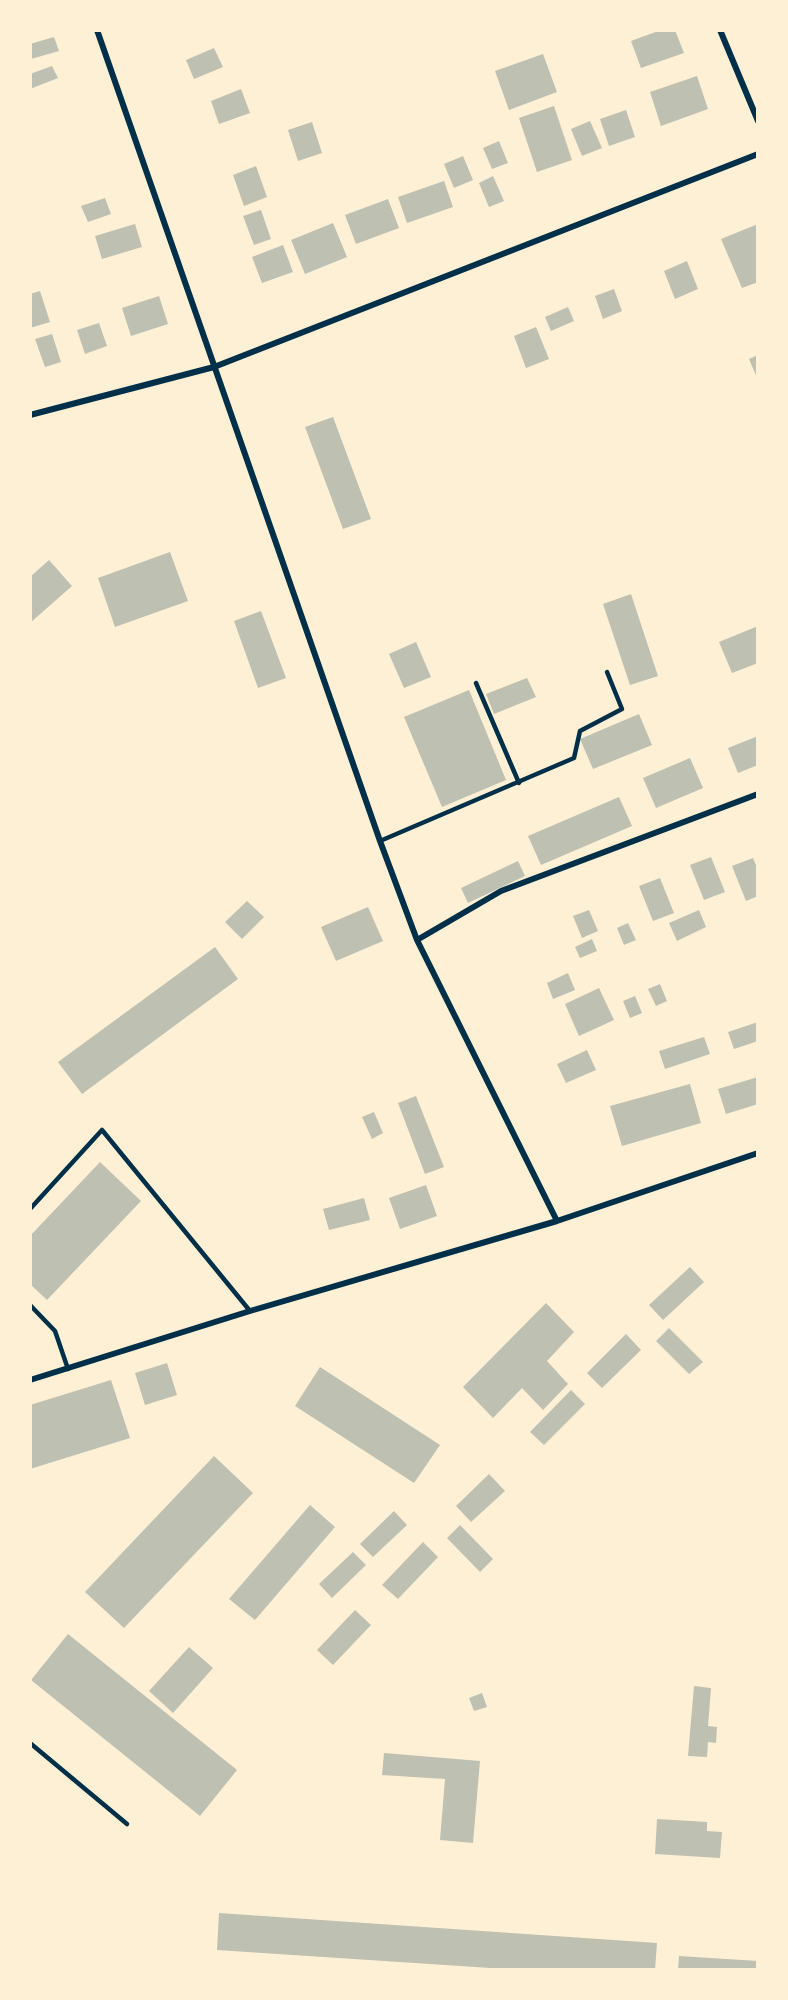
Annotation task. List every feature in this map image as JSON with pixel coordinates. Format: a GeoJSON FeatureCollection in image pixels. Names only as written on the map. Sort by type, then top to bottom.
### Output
{"type":"FeatureCollection","features":[{"type":"Feature","properties":{"kind":"street"},"geometry":{"type":"LineString","coordinates":[[97,30],[380,841],[417,940],[557,1221]]}},
{"type":"Feature","properties":{"kind":"street"},"geometry":{"type":"LineString","coordinates":[[720,30],[758,121]]}},
{"type":"Feature","properties":{"kind":"street"},"geometry":{"type":"LineString","coordinates":[[30,415],[214,368],[758,154]]}},
{"type":"Feature","properties":{"kind":"street"},"geometry":{"type":"LineString","coordinates":[[417,940],[501,891],[758,794]]}},
{"type":"Feature","properties":{"kind":"street"},"geometry":{"type":"LineString","coordinates":[[30,1380],[250,1311],[557,1221],[758,1153]]}},
{"type":"Feature","properties":{"kind":"lane"},"geometry":{"type":"LineString","coordinates":[[380,841],[574,758],[580,731],[622,708],[607,672]]}},
{"type":"Feature","properties":{"kind":"lane"},"geometry":{"type":"LineString","coordinates":[[476,684],[519,783]]}},
{"type":"Feature","properties":{"kind":"lane"},"geometry":{"type":"LineString","coordinates":[[30,1209],[102,1130],[250,1311]]}},
{"type":"Feature","properties":{"kind":"lane"},"geometry":{"type":"LineString","coordinates":[[30,1305],[55,1331],[68,1369]]}},
{"type":"Feature","properties":{"kind":"lane"},"geometry":{"type":"LineString","coordinates":[[30,1743],[127,1824]]}},
{"type":"Feature","properties":{"kind":"building"},"geometry":{"type":"Polygon","coordinates":[[[661,30],[675,30],[684,53],[641,68],[631,41],[661,30]]]}},
{"type":"Feature","properties":{"kind":"building"},"geometry":{"type":"Polygon","coordinates":[[[54,37],[59,51],[31,59],[30,44],[54,37]]]}},
{"type":"Feature","properties":{"kind":"building"},"geometry":{"type":"Polygon","coordinates":[[[214,48],[223,67],[194,79],[186,60],[214,48]]]}},
{"type":"Feature","properties":{"kind":"building"},"geometry":{"type":"Polygon","coordinates":[[[543,54],[557,92],[509,110],[495,71],[543,54]]]}},
{"type":"Feature","properties":{"kind":"building"},"geometry":{"type":"Polygon","coordinates":[[[52,66],[58,78],[30,89],[30,74],[52,66]]]}},
{"type":"Feature","properties":{"kind":"building"},"geometry":{"type":"Polygon","coordinates":[[[697,76],[708,109],[661,126],[650,92],[697,76]]]}},
{"type":"Feature","properties":{"kind":"building"},"geometry":{"type":"Polygon","coordinates":[[[241,89],[250,113],[219,124],[211,101],[241,89]]]}},
{"type":"Feature","properties":{"kind":"building"},"geometry":{"type":"Polygon","coordinates":[[[554,106],[572,160],[537,172],[519,118],[554,106]]]}},
{"type":"Feature","properties":{"kind":"building"},"geometry":{"type":"Polygon","coordinates":[[[626,110],[635,137],[609,146],[600,119],[626,110]]]}},
{"type":"Feature","properties":{"kind":"building"},"geometry":{"type":"Polygon","coordinates":[[[590,121],[602,148],[582,156],[571,129],[590,121]]]}},
{"type":"Feature","properties":{"kind":"building"},"geometry":{"type":"Polygon","coordinates":[[[312,122],[322,153],[298,161],[288,130],[312,122]]]}},
{"type":"Feature","properties":{"kind":"building"},"geometry":{"type":"Polygon","coordinates":[[[499,141],[508,163],[492,169],[483,148],[499,141]]]}},
{"type":"Feature","properties":{"kind":"building"},"geometry":{"type":"Polygon","coordinates":[[[463,156],[473,180],[454,188],[444,164],[463,156]]]}},
{"type":"Feature","properties":{"kind":"building"},"geometry":{"type":"Polygon","coordinates":[[[256,166],[267,197],[244,206],[233,175],[256,166]]]}},
{"type":"Feature","properties":{"kind":"building"},"geometry":{"type":"Polygon","coordinates":[[[493,176],[504,201],[489,207],[479,183],[493,176]]]}},
{"type":"Feature","properties":{"kind":"building"},"geometry":{"type":"Polygon","coordinates":[[[444,181],[453,207],[407,223],[398,197],[444,181]]]}},
{"type":"Feature","properties":{"kind":"building"},"geometry":{"type":"Polygon","coordinates":[[[105,198],[111,214],[88,222],[81,206],[105,198]]]}},
{"type":"Feature","properties":{"kind":"building"},"geometry":{"type":"Polygon","coordinates":[[[388,199],[399,228],[356,244],[345,215],[388,199]]]}},
{"type":"Feature","properties":{"kind":"building"},"geometry":{"type":"Polygon","coordinates":[[[261,210],[271,239],[254,245],[243,216],[261,210]]]}},
{"type":"Feature","properties":{"kind":"building"},"geometry":{"type":"Polygon","coordinates":[[[333,223],[347,257],[305,274],[291,240],[333,223]]]}},
{"type":"Feature","properties":{"kind":"building"},"geometry":{"type":"Polygon","coordinates":[[[135,224],[142,247],[102,259],[95,236],[135,224]]]}},
{"type":"Feature","properties":{"kind":"building"},"geometry":{"type":"Polygon","coordinates":[[[758,224],[758,282],[742,288],[721,239],[758,224]]]}},
{"type":"Feature","properties":{"kind":"building"},"geometry":{"type":"Polygon","coordinates":[[[283,245],[293,272],[262,283],[252,257],[283,245]]]}},
{"type":"Feature","properties":{"kind":"building"},"geometry":{"type":"Polygon","coordinates":[[[687,261],[698,289],[675,299],[664,271],[687,261]]]}},
{"type":"Feature","properties":{"kind":"building"},"geometry":{"type":"Polygon","coordinates":[[[614,289],[622,311],[603,319],[595,296],[614,289]]]}},
{"type":"Feature","properties":{"kind":"building"},"geometry":{"type":"Polygon","coordinates":[[[40,291],[50,322],[30,328],[30,294],[40,291]]]}},
{"type":"Feature","properties":{"kind":"building"},"geometry":{"type":"Polygon","coordinates":[[[159,296],[168,324],[131,336],[122,308],[159,296]]]}},
{"type":"Feature","properties":{"kind":"building"},"geometry":{"type":"Polygon","coordinates":[[[568,307],[574,321],[551,331],[545,317],[568,307]]]}},
{"type":"Feature","properties":{"kind":"building"},"geometry":{"type":"Polygon","coordinates":[[[99,323],[107,346],[85,354],[77,330],[99,323]]]}},
{"type":"Feature","properties":{"kind":"building"},"geometry":{"type":"Polygon","coordinates":[[[536,327],[549,359],[526,368],[514,336],[536,327]]]}},
{"type":"Feature","properties":{"kind":"building"},"geometry":{"type":"Polygon","coordinates":[[[52,334],[61,362],[45,367],[35,339],[52,334]]]}},
{"type":"Feature","properties":{"kind":"building"},"geometry":{"type":"Polygon","coordinates":[[[758,355],[758,380],[749,359],[758,355]]]}},
{"type":"Feature","properties":{"kind":"building"},"geometry":{"type":"Polygon","coordinates":[[[333,417],[371,519],[343,529],[305,427],[333,417]]]}},
{"type":"Feature","properties":{"kind":"building"},"geometry":{"type":"Polygon","coordinates":[[[170,552],[188,601],[115,627],[98,578],[170,552]]]}},
{"type":"Feature","properties":{"kind":"building"},"geometry":{"type":"Polygon","coordinates":[[[49,560],[72,586],[30,623],[30,577],[49,560]]]}},
{"type":"Feature","properties":{"kind":"building"},"geometry":{"type":"Polygon","coordinates":[[[631,594],[658,676],[630,685],[603,604],[631,594]]]}},
{"type":"Feature","properties":{"kind":"building"},"geometry":{"type":"Polygon","coordinates":[[[261,611],[286,678],[258,688],[234,621],[261,611]]]}},
{"type":"Feature","properties":{"kind":"building"},"geometry":{"type":"Polygon","coordinates":[[[758,626],[758,663],[732,673],[719,642],[758,626]]]}},
{"type":"Feature","properties":{"kind":"building"},"geometry":{"type":"Polygon","coordinates":[[[416,642],[431,677],[404,688],[389,654],[416,642]]]}},
{"type":"Feature","properties":{"kind":"building"},"geometry":{"type":"Polygon","coordinates":[[[527,678],[536,697],[494,714],[486,694],[527,678]]]}},
{"type":"Feature","properties":{"kind":"building"},"geometry":{"type":"Polygon","coordinates":[[[469,690],[506,780],[442,807],[404,717],[469,690]]]}},
{"type":"Feature","properties":{"kind":"building"},"geometry":{"type":"Polygon","coordinates":[[[639,714],[652,745],[593,769],[580,739],[639,714]]]}},
{"type":"Feature","properties":{"kind":"building"},"geometry":{"type":"Polygon","coordinates":[[[758,736],[758,765],[738,773],[728,748],[758,736]]]}},
{"type":"Feature","properties":{"kind":"building"},"geometry":{"type":"Polygon","coordinates":[[[690,758],[703,788],[656,808],[643,778],[690,758]]]}},
{"type":"Feature","properties":{"kind":"building"},"geometry":{"type":"Polygon","coordinates":[[[619,797],[632,826],[541,865],[528,836],[619,797]]]}},
{"type":"Feature","properties":{"kind":"building"},"geometry":{"type":"Polygon","coordinates":[[[711,857],[725,892],[704,900],[690,865],[711,857]]]}},
{"type":"Feature","properties":{"kind":"building"},"geometry":{"type":"Polygon","coordinates":[[[753,858],[758,870],[758,896],[746,901],[732,866],[753,858]]]}},
{"type":"Feature","properties":{"kind":"building"},"geometry":{"type":"Polygon","coordinates":[[[518,861],[525,876],[468,903],[461,888],[518,861]]]}},
{"type":"Feature","properties":{"kind":"building"},"geometry":{"type":"Polygon","coordinates":[[[660,878],[674,913],[653,921],[639,886],[660,878]]]}},
{"type":"Feature","properties":{"kind":"building"},"geometry":{"type":"Polygon","coordinates":[[[247,901],[264,917],[242,939],[225,922],[247,901]]]}},
{"type":"Feature","properties":{"kind":"building"},"geometry":{"type":"Polygon","coordinates":[[[368,907],[383,941],[336,961],[321,927],[368,907]]]}},
{"type":"Feature","properties":{"kind":"building"},"geometry":{"type":"Polygon","coordinates":[[[589,910],[598,931],[582,938],[573,916],[589,910]]]}},
{"type":"Feature","properties":{"kind":"building"},"geometry":{"type":"Polygon","coordinates":[[[699,910],[706,927],[677,941],[669,923],[699,910]]]}},
{"type":"Feature","properties":{"kind":"building"},"geometry":{"type":"Polygon","coordinates":[[[628,923],[636,940],[624,945],[617,928],[628,923]]]}},
{"type":"Feature","properties":{"kind":"building"},"geometry":{"type":"Polygon","coordinates":[[[592,939],[597,951],[580,958],[575,947],[592,939]]]}},
{"type":"Feature","properties":{"kind":"building"},"geometry":{"type":"Polygon","coordinates":[[[215,947],[238,979],[82,1094],[58,1062],[215,947]]]}},
{"type":"Feature","properties":{"kind":"building"},"geometry":{"type":"Polygon","coordinates":[[[568,973],[575,990],[553,999],[547,983],[568,973]]]}},
{"type":"Feature","properties":{"kind":"building"},"geometry":{"type":"Polygon","coordinates":[[[660,984],[667,1001],[656,1006],[648,989],[660,984]]]}},
{"type":"Feature","properties":{"kind":"building"},"geometry":{"type":"Polygon","coordinates":[[[599,988],[614,1020],[579,1036],[565,1004],[599,988]]]}},
{"type":"Feature","properties":{"kind":"building"},"geometry":{"type":"Polygon","coordinates":[[[635,996],[642,1013],[630,1018],[623,1001],[635,996]]]}},
{"type":"Feature","properties":{"kind":"building"},"geometry":{"type":"Polygon","coordinates":[[[758,1022],[758,1041],[734,1049],[728,1032],[758,1022]]]}},
{"type":"Feature","properties":{"kind":"building"},"geometry":{"type":"Polygon","coordinates":[[[704,1037],[710,1054],[665,1069],[659,1051],[704,1037]]]}},
{"type":"Feature","properties":{"kind":"building"},"geometry":{"type":"Polygon","coordinates":[[[587,1050],[596,1070],[566,1083],[557,1064],[587,1050]]]}},
{"type":"Feature","properties":{"kind":"building"},"geometry":{"type":"Polygon","coordinates":[[[758,1077],[758,1104],[726,1114],[718,1089],[758,1077]]]}},
{"type":"Feature","properties":{"kind":"building"},"geometry":{"type":"Polygon","coordinates":[[[690,1084],[701,1123],[622,1146],[610,1106],[690,1084]]]}},
{"type":"Feature","properties":{"kind":"building"},"geometry":{"type":"Polygon","coordinates":[[[416,1096],[444,1167],[425,1174],[398,1103],[416,1096]]]}},
{"type":"Feature","properties":{"kind":"building"},"geometry":{"type":"Polygon","coordinates":[[[374,1112],[383,1133],[372,1139],[362,1117],[374,1112]]]}},
{"type":"Feature","properties":{"kind":"building"},"geometry":{"type":"Polygon","coordinates":[[[100,1162],[141,1201],[47,1300],[30,1284],[30,1236],[100,1162]]]}},
{"type":"Feature","properties":{"kind":"building"},"geometry":{"type":"Polygon","coordinates":[[[426,1185],[437,1216],[400,1229],[389,1198],[426,1185]]]}},
{"type":"Feature","properties":{"kind":"building"},"geometry":{"type":"Polygon","coordinates":[[[364,1198],[370,1220],[329,1230],[323,1209],[364,1198]]]}},
{"type":"Feature","properties":{"kind":"building"},"geometry":{"type":"Polygon","coordinates":[[[690,1267],[704,1282],[663,1320],[649,1305],[690,1267]]]}},
{"type":"Feature","properties":{"kind":"building"},"geometry":{"type":"Polygon","coordinates":[[[546,1303],[574,1332],[547,1361],[568,1384],[543,1410],[522,1388],[493,1418],[463,1387],[546,1303]]]}},
{"type":"Feature","properties":{"kind":"building"},"geometry":{"type":"Polygon","coordinates":[[[669,1328],[703,1362],[689,1374],[656,1341],[669,1328]]]}},
{"type":"Feature","properties":{"kind":"building"},"geometry":{"type":"Polygon","coordinates":[[[626,1334],[641,1350],[602,1388],[587,1373],[626,1334]]]}},
{"type":"Feature","properties":{"kind":"building"},"geometry":{"type":"Polygon","coordinates":[[[167,1363],[177,1395],[145,1405],[135,1373],[167,1363]]]}},
{"type":"Feature","properties":{"kind":"building"},"geometry":{"type":"Polygon","coordinates":[[[320,1367],[440,1445],[414,1483],[295,1406],[320,1367]]]}},
{"type":"Feature","properties":{"kind":"building"},"geometry":{"type":"Polygon","coordinates":[[[111,1380],[130,1438],[30,1469],[30,1405],[111,1380]]]}},
{"type":"Feature","properties":{"kind":"building"},"geometry":{"type":"Polygon","coordinates":[[[571,1390],[585,1404],[544,1445],[530,1432],[571,1390]]]}},
{"type":"Feature","properties":{"kind":"building"},"geometry":{"type":"Polygon","coordinates":[[[214,1456],[253,1493],[124,1628],[85,1592],[214,1456]]]}},
{"type":"Feature","properties":{"kind":"building"},"geometry":{"type":"Polygon","coordinates":[[[489,1474],[505,1491],[471,1522],[456,1506],[489,1474]]]}},
{"type":"Feature","properties":{"kind":"building"},"geometry":{"type":"Polygon","coordinates":[[[310,1505],[335,1527],[255,1620],[229,1599],[310,1505]]]}},
{"type":"Feature","properties":{"kind":"building"},"geometry":{"type":"Polygon","coordinates":[[[394,1511],[407,1525],[373,1557],[360,1544],[394,1511]]]}},
{"type":"Feature","properties":{"kind":"building"},"geometry":{"type":"Polygon","coordinates":[[[460,1525],[493,1559],[480,1572],[447,1538],[460,1525]]]}},
{"type":"Feature","properties":{"kind":"building"},"geometry":{"type":"Polygon","coordinates":[[[423,1542],[438,1557],[398,1599],[382,1585],[423,1542]]]}},
{"type":"Feature","properties":{"kind":"building"},"geometry":{"type":"Polygon","coordinates":[[[353,1552],[366,1565],[332,1598],[319,1584],[353,1552]]]}},
{"type":"Feature","properties":{"kind":"building"},"geometry":{"type":"Polygon","coordinates":[[[355,1610],[371,1625],[333,1665],[317,1650],[355,1610]]]}},
{"type":"Feature","properties":{"kind":"building"},"geometry":{"type":"Polygon","coordinates":[[[68,1634],[237,1770],[200,1816],[31,1680],[68,1634]]]}},
{"type":"Feature","properties":{"kind":"building"},"geometry":{"type":"Polygon","coordinates":[[[189,1647],[213,1668],[173,1713],[149,1691],[189,1647]]]}},
{"type":"Feature","properties":{"kind":"building"},"geometry":{"type":"Polygon","coordinates":[[[694,1686],[711,1688],[708,1726],[717,1727],[716,1743],[708,1742],[707,1757],[688,1756],[694,1686]]]}},
{"type":"Feature","properties":{"kind":"building"},"geometry":{"type":"Polygon","coordinates":[[[482,1693],[487,1707],[474,1711],[469,1698],[482,1693]]]}},
{"type":"Feature","properties":{"kind":"building"},"geometry":{"type":"Polygon","coordinates":[[[384,1753],[480,1761],[473,1843],[440,1840],[445,1779],[382,1775],[384,1753]]]}},
{"type":"Feature","properties":{"kind":"building"},"geometry":{"type":"Polygon","coordinates":[[[657,1819],[707,1822],[707,1831],[722,1832],[720,1858],[655,1854],[657,1819]]]}},
{"type":"Feature","properties":{"kind":"building"},"geometry":{"type":"Polygon","coordinates":[[[219,1913],[657,1943],[655,1970],[521,1970],[217,1950],[219,1913]]]}},
{"type":"Feature","properties":{"kind":"building"},"geometry":{"type":"Polygon","coordinates":[[[679,1956],[758,1961],[758,1970],[678,1970],[679,1956]]]}}]}
